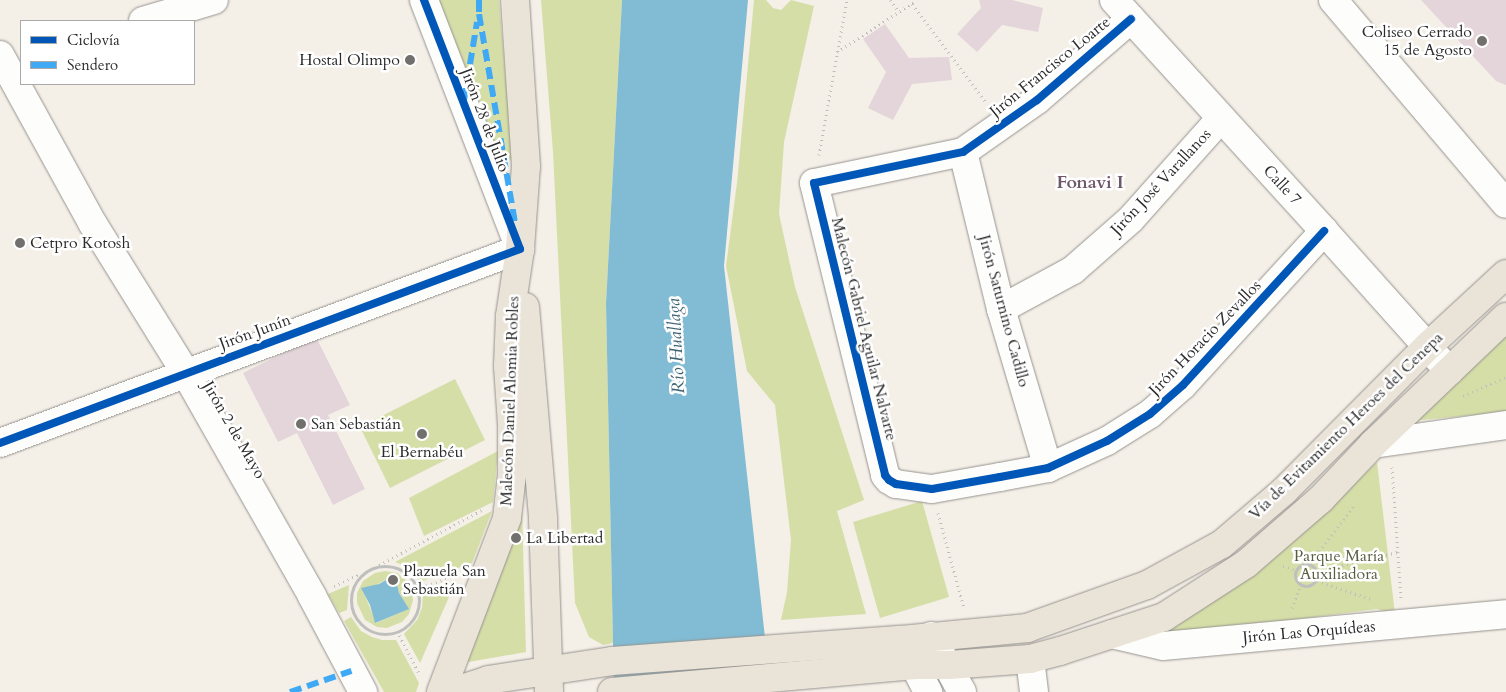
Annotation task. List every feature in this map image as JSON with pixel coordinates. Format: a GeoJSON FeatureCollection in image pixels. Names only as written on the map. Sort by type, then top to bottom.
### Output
{"type":"FeatureCollection","features":[{"type":"Feature","properties":{"kind":"main road","name":"Malecón Daniel Alomia Robles"},"geometry":{"type":"LineString","coordinates":[[433,688],[490,562],[507,518],[512,435],[508,366],[510,316],[520,249],[526,166],[514,0]]}},
{"type":"Feature","properties":{"kind":"main road","name":"Malecón Daniel Alomia Robles"},"geometry":{"type":"LineString","coordinates":[[520,249],[543,519],[548,681]]}},
{"type":"Feature","properties":{"kind":"main road","name":"Vía de Evitamiento Heroes del Cenepa"},"geometry":{"type":"LineString","coordinates":[[452,692],[488,680],[548,681],[612,661],[801,648],[1027,628],[1147,585],[1222,544],[1284,491],[1428,346],[1506,274]]}},
{"type":"Feature","properties":{"kind":"main road","name":"Vía de Evitamiento Heroes del Cenepa"},"geometry":{"type":"LineString","coordinates":[[612,692],[915,665],[949,665],[1030,659],[1164,617],[1246,564],[1322,499],[1381,442],[1448,371],[1506,317]]}},
{"type":"Feature","properties":{"kind":"street"},"geometry":{"type":"LineString","coordinates":[[147,20],[214,0]]}},
{"type":"Feature","properties":{"kind":"street","name":"Jirón 28 de Julio"},"geometry":{"type":"LineString","coordinates":[[424,0],[520,249]]}},
{"type":"Feature","properties":{"kind":"street"},"geometry":{"type":"LineString","coordinates":[[1333,0],[1501,189]]}},
{"type":"Feature","properties":{"kind":"street","name":"Jirón Francisco Loarte"},"geometry":{"type":"LineString","coordinates":[[814,183],[963,152],[1037,100],[1122,9]]}},
{"type":"Feature","properties":{"kind":"street","name":"Calle 7"},"geometry":{"type":"LineString","coordinates":[[1122,9],[1220,119],[1324,230],[1448,371]]}},
{"type":"Feature","properties":{"kind":"street","name":"Jirón 2 de Mayo"},"geometry":{"type":"LineString","coordinates":[[9,59],[20,81]]}},
{"type":"Feature","properties":{"kind":"street","name":"Jirón 2 de Mayo"},"geometry":{"type":"LineString","coordinates":[[22,85],[93,224],[185,372],[312,596],[362,692]]}},
{"type":"Feature","properties":{"kind":"street","name":"Jirón José Varallanos"},"geometry":{"type":"LineString","coordinates":[[1001,309],[1073,270],[1131,219],[1220,119]]}},
{"type":"Feature","properties":{"kind":"street","name":"Jirón Saturnino Cadillo"},"geometry":{"type":"LineString","coordinates":[[963,152],[1001,309],[1048,468]]}},
{"type":"Feature","properties":{"kind":"street","name":"Malecón Gabriel Aguilar Nalvarte"},"geometry":{"type":"LineString","coordinates":[[814,183],[885,475],[889,480]]}},
{"type":"Feature","properties":{"kind":"street","name":"Jirón Horacio Zevallos"},"geometry":{"type":"LineString","coordinates":[[889,480],[896,484],[932,488],[1048,468],[1107,441],[1150,414],[1183,385],[1324,230]]}},
{"type":"Feature","properties":{"kind":"street","name":"Jirón Junín"},"geometry":{"type":"LineString","coordinates":[[0,443],[185,372],[520,249]]}},
{"type":"Feature","properties":{"kind":"street"},"geometry":{"type":"LineString","coordinates":[[1381,442],[1506,425]]}},
{"type":"Feature","properties":{"kind":"street","name":"Jirón Las Orquídeas"},"geometry":{"type":"LineString","coordinates":[[1112,634],[1163,646],[1506,614]]}},
{"type":"Feature","properties":{"kind":"street"},"geometry":{"type":"LineString","coordinates":[[931,636],[949,665],[962,692]]}},
{"type":"Feature","properties":{"kind":"street"},"geometry":{"type":"LineString","coordinates":[[901,640],[928,692]]}},
{"type":"Feature","properties":{"kind":"street"},"geometry":{"type":"LineString","coordinates":[[1030,659],[1034,692]]}},
{"type":"Feature","properties":{"kind":"path"},"geometry":{"type":"LineString","coordinates":[[814,183],[846,0]]}},
{"type":"Feature","properties":{"kind":"path"},"geometry":{"type":"LineString","coordinates":[[890,0],[900,12]]}},
{"type":"Feature","properties":{"kind":"path"},"geometry":{"type":"LineString","coordinates":[[837,52],[918,0]]}},
{"type":"Feature","properties":{"kind":"path"},"geometry":{"type":"LineString","coordinates":[[912,4],[1002,125]]}},
{"type":"Feature","properties":{"kind":"path"},"geometry":{"type":"LineString","coordinates":[[1381,442],[1398,552],[1403,624]]}},
{"type":"Feature","properties":{"kind":"path"},"geometry":{"type":"LineString","coordinates":[[932,488],[971,633]]}},
{"type":"Feature","properties":{"kind":"path"},"geometry":{"type":"LineString","coordinates":[[376,567],[388,566],[404,571],[417,589],[418,607],[414,617],[406,626],[397,631],[383,634],[364,627],[352,610],[352,591],[363,573],[509,496]]}},
{"type":"Feature","properties":{"kind":"path"},"geometry":{"type":"LineString","coordinates":[[1301,585],[1294,576],[1296,570],[1303,564],[1310,563],[1356,502]]}},
{"type":"Feature","properties":{"kind":"path"},"geometry":{"type":"LineString","coordinates":[[1318,571],[1398,552]]}},
{"type":"Feature","properties":{"kind":"path"},"geometry":{"type":"LineString","coordinates":[[417,589],[490,562]]}},
{"type":"Feature","properties":{"kind":"path"},"geometry":{"type":"LineString","coordinates":[[1310,563],[1318,571]]}},
{"type":"Feature","properties":{"kind":"path"},"geometry":{"type":"LineString","coordinates":[[1279,565],[1296,570]]}},
{"type":"Feature","properties":{"kind":"path"},"geometry":{"type":"LineString","coordinates":[[1317,581],[1318,571]]}},
{"type":"Feature","properties":{"kind":"path"},"geometry":{"type":"LineString","coordinates":[[1301,585],[1308,585],[1317,581],[1376,601]]}},
{"type":"Feature","properties":{"kind":"path"},"geometry":{"type":"LineString","coordinates":[[1289,616],[1301,585]]}},
{"type":"Feature","properties":{"kind":"path"},"geometry":{"type":"LineString","coordinates":[[397,631],[433,688]]}},
{"type":"Feature","properties":{"kind":"green space"},"geometry":{"type":"Polygon","coordinates":[[[439,0],[499,0],[513,162],[496,147],[439,0]]]}},
{"type":"Feature","properties":{"kind":"green space"},"geometry":{"type":"Polygon","coordinates":[[[541,0],[622,0],[606,304],[613,643],[603,645],[589,637],[575,603],[553,152],[541,0]]]}},
{"type":"Feature","properties":{"kind":"green space"},"geometry":{"type":"Polygon","coordinates":[[[754,0],[766,0],[773,8],[781,10],[791,0],[814,6],[784,142],[779,214],[795,287],[864,500],[837,511],[866,614],[781,620],[787,592],[791,540],[775,405],[747,371],[726,266],[737,183],[754,0]]]}},
{"type":"Feature","properties":{"kind":"green space"},"geometry":{"type":"Polygon","coordinates":[[[517,334],[526,652],[457,664],[515,514],[517,334]]]}},
{"type":"Feature","properties":{"kind":"green space"},"geometry":{"type":"Polygon","coordinates":[[[1506,335],[1506,412],[1411,421],[1506,335]]]}},
{"type":"Feature","properties":{"kind":"green space","name":"El Bernabéu"},"geometry":{"type":"Polygon","coordinates":[[[455,379],[485,440],[390,488],[360,427],[455,379]]]}},
{"type":"Feature","properties":{"kind":"green space"},"geometry":{"type":"Polygon","coordinates":[[[498,451],[493,502],[424,536],[409,498],[498,451]]]}},
{"type":"Feature","properties":{"kind":"green space","name":"Parque María Auxiliadora"},"geometry":{"type":"Polygon","coordinates":[[[1377,462],[1395,614],[1377,609],[1161,637],[1288,546],[1377,462]]]}},
{"type":"Feature","properties":{"kind":"green space"},"geometry":{"type":"Polygon","coordinates":[[[922,501],[949,597],[880,618],[853,522],[922,501]]]}},
{"type":"Feature","properties":{"kind":"green space"},"geometry":{"type":"Polygon","coordinates":[[[492,511],[472,563],[420,582],[408,567],[395,562],[492,511]]]}},
{"type":"Feature","properties":{"kind":"green space"},"geometry":{"type":"Polygon","coordinates":[[[385,571],[397,573],[405,579],[412,592],[413,600],[409,614],[402,622],[387,628],[377,627],[365,620],[357,603],[357,593],[363,581],[375,573],[385,571]],[[395,575],[372,587],[362,588],[376,623],[408,609],[399,593],[395,575]]]}},
{"type":"Feature","properties":{"kind":"green space"},"geometry":{"type":"Polygon","coordinates":[[[456,581],[420,663],[404,634],[417,620],[422,608],[423,592],[456,581]]]}},
{"type":"Feature","properties":{"kind":"green space"},"geometry":{"type":"Polygon","coordinates":[[[349,585],[347,610],[339,613],[328,594],[349,585]]]}},
{"type":"Feature","properties":{"kind":"green space"},"geometry":{"type":"Polygon","coordinates":[[[351,617],[361,631],[372,637],[382,640],[396,640],[419,683],[416,692],[384,692],[344,621],[351,617]]]}},
{"type":"Feature","properties":{"kind":"water","name":"Río Huallaga"},"geometry":{"type":"Polygon","coordinates":[[[622,0],[748,0],[724,266],[771,692],[614,692],[606,304],[622,0]]]}},
{"type":"Feature","properties":{"kind":"water"},"geometry":{"type":"Polygon","coordinates":[[[395,575],[399,593],[409,609],[375,623],[370,605],[361,588],[379,584],[395,575]]]}},
{"type":"Feature","properties":{"kind":"building"},"geometry":{"type":"Polygon","coordinates":[[[979,0],[1012,0],[1043,8],[1038,32],[1002,25],[977,52],[957,34],[981,8],[979,0]]]}},
{"type":"Feature","properties":{"kind":"building","name":"Coliseo Cerrado 15 de Agosto"},"geometry":{"type":"Polygon","coordinates":[[[1421,0],[1506,0],[1506,85],[1496,81],[1421,0]]]}},
{"type":"Feature","properties":{"kind":"building"},"geometry":{"type":"Polygon","coordinates":[[[885,24],[909,58],[949,57],[952,80],[912,84],[893,120],[868,108],[886,72],[863,39],[885,24]]]}},
{"type":"Feature","properties":{"kind":"building","name":"San Sebastián"},"geometry":{"type":"Polygon","coordinates":[[[316,337],[350,405],[328,415],[365,489],[333,505],[297,433],[278,442],[243,373],[316,337]]]}},
{"type":"Feature","properties":{"kind":"marked path"},"geometry":{"type":"LineString","coordinates":[[479,0],[479,14],[515,222]]}},
{"type":"Feature","properties":{"kind":"marked path"},"geometry":{"type":"LineString","coordinates":[[464,100],[477,22]]}},
{"type":"Feature","properties":{"kind":"marked path"},"geometry":{"type":"LineString","coordinates":[[290,692],[351,671]]}},
{"type":"Feature","properties":{"kind":"cycle path"},"geometry":{"type":"LineString","coordinates":[[0,443],[520,249],[424,0]]}},
{"type":"Feature","properties":{"kind":"cycle path"},"geometry":{"type":"LineString","coordinates":[[1131,19],[1037,100],[963,152],[814,183],[885,475],[889,480],[896,484],[932,489],[1000,477],[1048,468],[1107,441],[1150,414],[1183,385],[1324,231]]}},
{"type":"Feature","properties":{"kind":"place","name":"Coliseo Cerrado 15 de Agosto"},"geometry":{"type":"Point","coordinates":[1482,41]}},
{"type":"Feature","properties":{"kind":"place","name":"Hostal Olimpo"},"geometry":{"type":"Point","coordinates":[410,60]}},
{"type":"Feature","properties":{"kind":"place","name":"Cetpro Kotosh"},"geometry":{"type":"Point","coordinates":[20,243]}},
{"type":"Feature","properties":{"kind":"place","name":"San Sebastián"},"geometry":{"type":"Point","coordinates":[301,424]}},
{"type":"Feature","properties":{"kind":"place","name":"El Bernabéu"},"geometry":{"type":"Point","coordinates":[422,434]}},
{"type":"Feature","properties":{"kind":"place","name":"La Libertad"},"geometry":{"type":"Point","coordinates":[516,538]}},
{"type":"Feature","properties":{"kind":"place","name":"Plazuela San Sebastián"},"geometry":{"type":"Point","coordinates":[393,580]}},
{"type":"Feature","properties":{"kind":"district","name":"Fonavi I"},"geometry":{"type":"Point","coordinates":[1090,183]}}]}
